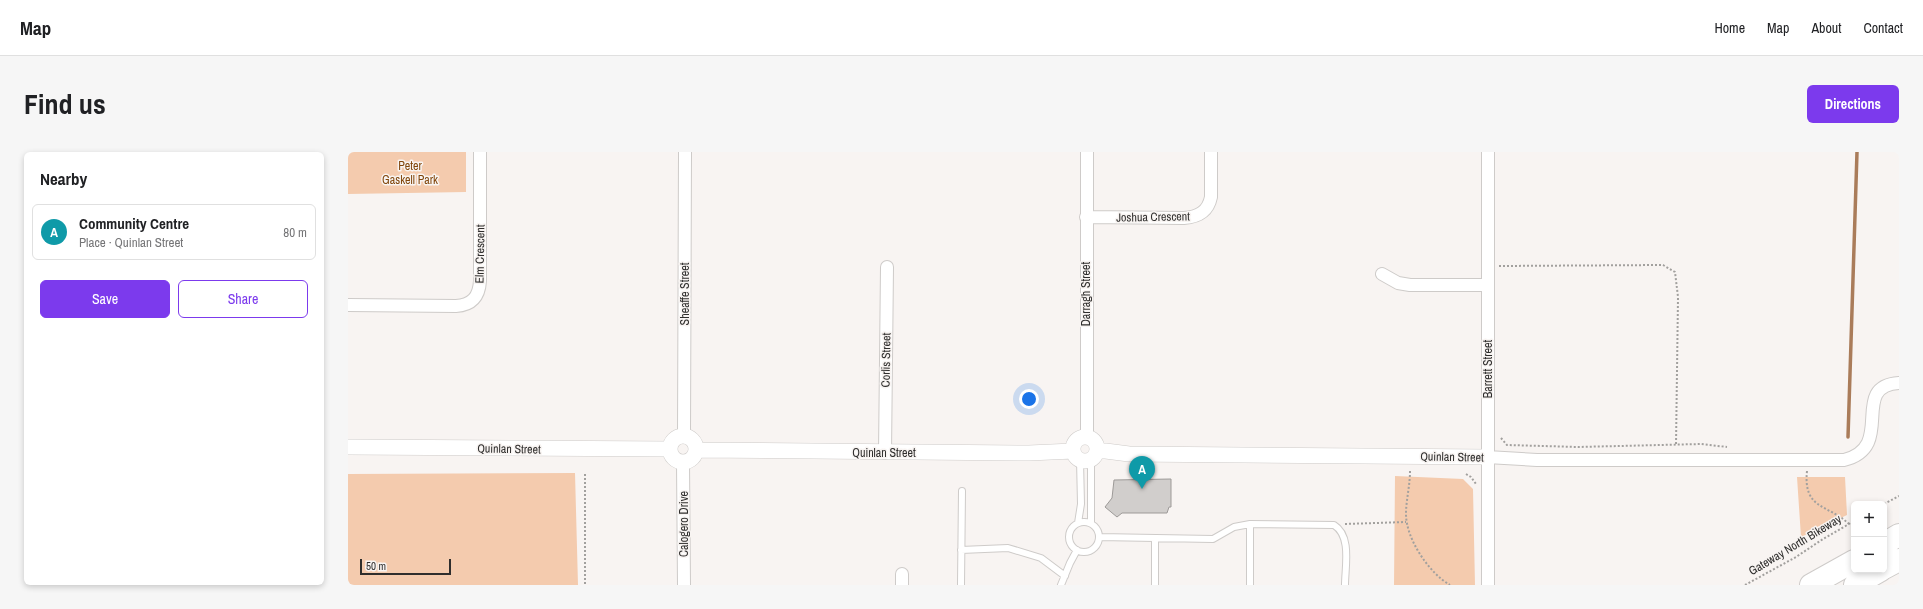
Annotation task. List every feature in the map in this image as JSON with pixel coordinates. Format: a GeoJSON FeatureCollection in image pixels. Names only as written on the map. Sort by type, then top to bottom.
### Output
{"type":"FeatureCollection","features":[{"type":"Feature","properties":{"kind":"highway"},"geometry":{"type":"LineString","coordinates":[[1887,542],[1899,535]]}},
{"type":"Feature","properties":{"kind":"highway"},"geometry":{"type":"LineString","coordinates":[[1887,566],[1899,560]]}},
{"type":"Feature","properties":{"kind":"highway"},"geometry":{"type":"LineString","coordinates":[[1811,585],[1851,562]]}},
{"type":"Feature","properties":{"kind":"highway"},"geometry":{"type":"LineString","coordinates":[[1855,585],[1876,573]]}},
{"type":"Feature","properties":{"kind":"street","name":"Elm Crescent"},"geometry":{"type":"LineString","coordinates":[[348,305],[456,306],[464,305],[473,301],[478,293],[480,281],[480,152]]}},
{"type":"Feature","properties":{"kind":"street","name":"Sheaffe Street"},"geometry":{"type":"LineString","coordinates":[[684,436],[685,152]]}},
{"type":"Feature","properties":{"kind":"street","name":"Darragh Street"},"geometry":{"type":"LineString","coordinates":[[1087,152],[1087,437]]}},
{"type":"Feature","properties":{"kind":"street","name":"Joshua Crescent"},"geometry":{"type":"LineString","coordinates":[[1086,217],[1184,218],[1200,215],[1210,204],[1212,152]]}},
{"type":"Feature","properties":{"kind":"street","name":"Barrett Street"},"geometry":{"type":"LineString","coordinates":[[1488,152],[1488,585]]}},
{"type":"Feature","properties":{"kind":"street","name":"Corlis Street"},"geometry":{"type":"LineString","coordinates":[[885,453],[887,267]]}},
{"type":"Feature","properties":{"kind":"street"},"geometry":{"type":"LineString","coordinates":[[1382,274],[1398,283],[1410,285],[1488,285]]}},
{"type":"Feature","properties":{"kind":"street","name":"Quinlan Street"},"geometry":{"type":"LineString","coordinates":[[696,450],[885,453],[1029,453],[1085,455],[1129,454],[1488,457],[1537,460],[1844,460],[1856,457],[1868,446],[1871,434],[1873,400],[1882,388],[1899,383]]}},
{"type":"Feature","properties":{"kind":"street"},"geometry":{"type":"LineString","coordinates":[[684,436],[694,442],[696,450],[690,460],[683,462],[675,460],[670,449],[675,438],[684,436]]}},
{"type":"Feature","properties":{"kind":"street"},"geometry":{"type":"LineString","coordinates":[[1085,455],[1094,440],[1087,437]]}},
{"type":"Feature","properties":{"kind":"street","name":"Quinlan Street"},"geometry":{"type":"LineString","coordinates":[[348,447],[670,449]]}},
{"type":"Feature","properties":{"kind":"street","name":"Calogero Drive"},"geometry":{"type":"LineString","coordinates":[[683,462],[684,585]]}},
{"type":"Feature","properties":{"kind":"lane"},"geometry":{"type":"LineString","coordinates":[[1085,455],[1091,523],[1097,529],[1099,537],[1096,547],[1087,552],[1077,550],[1071,544],[1069,534],[1078,523],[1085,455]]}},
{"type":"Feature","properties":{"kind":"lane"},"geometry":{"type":"LineString","coordinates":[[961,585],[962,491]]}},
{"type":"Feature","properties":{"kind":"lane"},"geometry":{"type":"LineString","coordinates":[[1078,523],[1091,523]]}},
{"type":"Feature","properties":{"kind":"lane"},"geometry":{"type":"LineString","coordinates":[[1099,537],[1213,539],[1234,527],[1250,524],[1327,524],[1339,528],[1343,534],[1345,542],[1345,585]]}},
{"type":"Feature","properties":{"kind":"lane"},"geometry":{"type":"LineString","coordinates":[[1250,524],[1250,585]]}},
{"type":"Feature","properties":{"kind":"lane"},"geometry":{"type":"LineString","coordinates":[[1154,585],[1155,539]]}},
{"type":"Feature","properties":{"kind":"lane"},"geometry":{"type":"LineString","coordinates":[[961,550],[1008,548],[1041,558],[1065,576]]}},
{"type":"Feature","properties":{"kind":"lane"},"geometry":{"type":"LineString","coordinates":[[1061,585],[1077,550]]}},
{"type":"Feature","properties":{"kind":"path"},"geometry":{"type":"LineString","coordinates":[[1488,266],[1663,265],[1675,272],[1678,297],[1676,444]]}},
{"type":"Feature","properties":{"kind":"path"},"geometry":{"type":"LineString","coordinates":[[1496,438],[1501,438],[1507,445],[1578,447],[1701,444],[1731,447]]}},
{"type":"Feature","properties":{"kind":"path"},"geometry":{"type":"LineString","coordinates":[[1807,460],[1808,488],[1811,498],[1818,506],[1844,519],[1849,524]]}},
{"type":"Feature","properties":{"kind":"path"},"geometry":{"type":"LineString","coordinates":[[1410,471],[1406,522],[1412,537],[1430,570],[1450,585]]}},
{"type":"Feature","properties":{"kind":"path"},"geometry":{"type":"LineString","coordinates":[[585,474],[585,585]]}},
{"type":"Feature","properties":{"kind":"path"},"geometry":{"type":"LineString","coordinates":[[1466,474],[1471,477],[1477,486]]}},
{"type":"Feature","properties":{"kind":"path"},"geometry":{"type":"LineString","coordinates":[[1887,502],[1899,496]]}},
{"type":"Feature","properties":{"kind":"path"},"geometry":{"type":"LineString","coordinates":[[1339,528],[1345,523],[1406,522]]}},
{"type":"Feature","properties":{"kind":"path","name":"Gateway North Bikeway"},"geometry":{"type":"LineString","coordinates":[[1745,585],[1796,557],[1849,524]]}},
{"type":"Feature","properties":{"kind":"green space","name":"Peter Gaskell Park"},"geometry":{"type":"Polygon","coordinates":[[[348,152],[466,152],[466,192],[348,194],[348,152]]]}},
{"type":"Feature","properties":{"kind":"green space"},"geometry":{"type":"Polygon","coordinates":[[[575,473],[578,585],[348,585],[348,474],[575,473]]]}},
{"type":"Feature","properties":{"kind":"green space"},"geometry":{"type":"Polygon","coordinates":[[[1395,476],[1463,479],[1473,489],[1475,585],[1394,585],[1395,476]]]}},
{"type":"Feature","properties":{"kind":"green space"},"geometry":{"type":"Polygon","coordinates":[[[1797,477],[1845,477],[1847,515],[1801,537],[1797,477]]]}},
{"type":"Feature","properties":{"kind":"building"},"geometry":{"type":"Polygon","coordinates":[[[1171,479],[1171,507],[1169,507],[1167,513],[1122,513],[1117,517],[1105,507],[1112,498],[1114,480],[1171,479]]]}},
{"type":"Feature","properties":{"kind":"waterway"},"geometry":{"type":"LineString","coordinates":[[1848,437],[1857,152]]}},
{"type":"Feature","properties":{"kind":"place","name":"Community Centre"},"geometry":{"type":"Point","coordinates":[1142,489]}}]}
